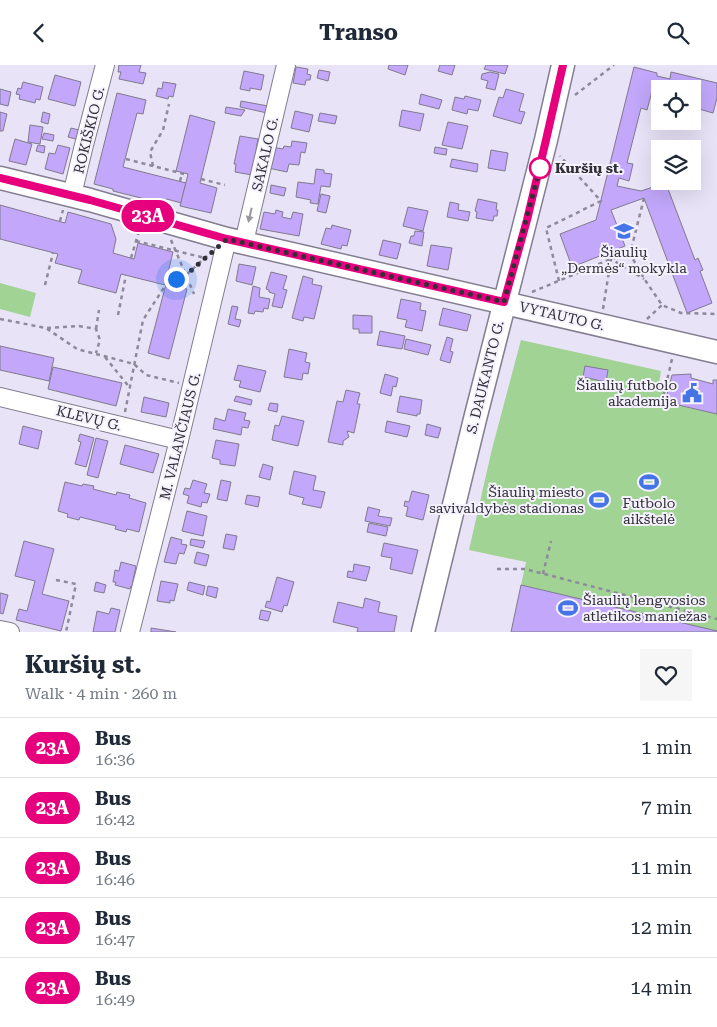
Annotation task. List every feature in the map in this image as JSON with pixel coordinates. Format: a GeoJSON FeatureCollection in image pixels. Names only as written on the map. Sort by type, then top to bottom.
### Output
{"type":"FeatureCollection","features":[{"type":"Feature","properties":{"kind":"main road","name":"S. DAUKANTO G."},"geometry":{"type":"LineString","coordinates":[[423,632],[504,302],[527,220],[563,65]]}},
{"type":"Feature","properties":{"kind":"main road","name":"VYTAUTO G."},"geometry":{"type":"LineString","coordinates":[[0,178],[72,195],[236,240],[717,352]]}},
{"type":"Feature","properties":{"kind":"street","name":"ROKIŠKIO G."},"geometry":{"type":"LineString","coordinates":[[72,195],[105,65]]}},
{"type":"Feature","properties":{"kind":"street","name":"SAKALO G."},"geometry":{"type":"LineString","coordinates":[[236,240],[286,65]]}},
{"type":"Feature","properties":{"kind":"street","name":"M. VALANČIAUS G."},"geometry":{"type":"LineString","coordinates":[[130,632],[191,387],[236,240]]}},
{"type":"Feature","properties":{"kind":"street","name":"KLEVŲ G."},"geometry":{"type":"LineString","coordinates":[[0,397],[179,440]]}},
{"type":"Feature","properties":{"kind":"street"},"geometry":{"type":"LineString","coordinates":[[0,630],[10,632]]}},
{"type":"Feature","properties":{"kind":"path"},"geometry":{"type":"LineString","coordinates":[[575,95],[614,65]]}},
{"type":"Feature","properties":{"kind":"path"},"geometry":{"type":"LineString","coordinates":[[153,166],[150,152],[163,130],[169,104]]}},
{"type":"Feature","properties":{"kind":"path"},"geometry":{"type":"LineString","coordinates":[[546,140],[601,201],[546,228],[559,281]]}},
{"type":"Feature","properties":{"kind":"path"},"geometry":{"type":"LineString","coordinates":[[126,159],[188,175]]}},
{"type":"Feature","properties":{"kind":"path"},"geometry":{"type":"LineString","coordinates":[[180,181],[182,174]]}},
{"type":"Feature","properties":{"kind":"path"},"geometry":{"type":"LineString","coordinates":[[201,179],[225,185]]}},
{"type":"Feature","properties":{"kind":"path"},"geometry":{"type":"LineString","coordinates":[[644,198],[630,254],[645,280],[662,305],[681,313],[717,314]]}},
{"type":"Feature","properties":{"kind":"path"},"geometry":{"type":"LineString","coordinates":[[131,258],[136,241],[153,217],[176,250],[194,294]]}},
{"type":"Feature","properties":{"kind":"path"},"geometry":{"type":"LineString","coordinates":[[123,426],[143,320],[166,282],[186,275],[205,258],[236,240]]}},
{"type":"Feature","properties":{"kind":"path"},"geometry":{"type":"LineString","coordinates":[[136,241],[205,258]]}},
{"type":"Feature","properties":{"kind":"path"},"geometry":{"type":"LineString","coordinates":[[45,285],[53,253]]}},
{"type":"Feature","properties":{"kind":"path"},"geometry":{"type":"LineString","coordinates":[[528,293],[611,259],[630,254]]}},
{"type":"Feature","properties":{"kind":"path"},"geometry":{"type":"LineString","coordinates":[[611,259],[645,280]]}},
{"type":"Feature","properties":{"kind":"path"},"geometry":{"type":"LineString","coordinates":[[601,325],[611,259]]}},
{"type":"Feature","properties":{"kind":"path"},"geometry":{"type":"LineString","coordinates":[[118,315],[126,275]]}},
{"type":"Feature","properties":{"kind":"path"},"geometry":{"type":"LineString","coordinates":[[96,353],[100,340],[96,329],[99,310]]}},
{"type":"Feature","properties":{"kind":"path"},"geometry":{"type":"LineString","coordinates":[[0,319],[46,328],[79,325],[96,329]]}},
{"type":"Feature","properties":{"kind":"path"},"geometry":{"type":"LineString","coordinates":[[46,328],[77,349],[134,364],[146,375],[191,387]]}},
{"type":"Feature","properties":{"kind":"path"},"geometry":{"type":"LineString","coordinates":[[662,401],[676,343]]}},
{"type":"Feature","properties":{"kind":"path"},"geometry":{"type":"LineString","coordinates":[[104,356],[130,388]]}},
{"type":"Feature","properties":{"kind":"path"},"geometry":{"type":"LineString","coordinates":[[543,575],[551,541]]}},
{"type":"Feature","properties":{"kind":"path"},"geometry":{"type":"LineString","coordinates":[[497,569],[525,569],[717,619]]}},
{"type":"Feature","properties":{"kind":"path"},"geometry":{"type":"LineString","coordinates":[[56,579],[76,584],[66,632]]}},
{"type":"Feature","properties":{"kind":"green space"},"geometry":{"type":"Polygon","coordinates":[[[0,283],[36,293],[30,317],[0,309],[0,283]]]}},
{"type":"Feature","properties":{"kind":"green space","name":"Šiaulių miesto savivaldybės stadionas"},"geometry":{"type":"Polygon","coordinates":[[[521,340],[661,371],[659,383],[665,387],[662,402],[717,414],[717,632],[511,632],[526,562],[469,550],[492,449],[521,340]]]}},
{"type":"Feature","properties":{"kind":"building"},"geometry":{"type":"Polygon","coordinates":[[[119,65],[141,65],[139,72],[146,73],[143,84],[119,79],[121,72],[118,72],[119,65]]]}},
{"type":"Feature","properties":{"kind":"building"},"geometry":{"type":"Polygon","coordinates":[[[389,65],[408,65],[405,75],[388,69],[389,65]]]}},
{"type":"Feature","properties":{"kind":"building"},"geometry":{"type":"Polygon","coordinates":[[[440,65],[455,65],[452,75],[438,71],[440,65]]]}},
{"type":"Feature","properties":{"kind":"building"},"geometry":{"type":"Polygon","coordinates":[[[486,65],[508,65],[505,74],[484,69],[486,65]]]}},
{"type":"Feature","properties":{"kind":"building"},"geometry":{"type":"Polygon","coordinates":[[[296,67],[308,69],[307,74],[311,75],[310,80],[306,80],[305,85],[293,83],[296,67]]]}},
{"type":"Feature","properties":{"kind":"building"},"geometry":{"type":"Polygon","coordinates":[[[634,67],[657,73],[657,76],[670,79],[671,72],[717,83],[717,98],[713,113],[701,110],[701,80],[651,80],[651,95],[647,110],[641,108],[627,163],[633,164],[629,181],[619,178],[617,186],[641,191],[651,188],[651,190],[668,190],[695,260],[698,258],[703,270],[700,271],[712,303],[687,313],[644,198],[611,210],[625,246],[572,267],[560,234],[596,220],[634,67]]]}},
{"type":"Feature","properties":{"kind":"building"},"geometry":{"type":"Polygon","coordinates":[[[319,70],[330,72],[328,81],[317,78],[319,70]]]}},
{"type":"Feature","properties":{"kind":"building"},"geometry":{"type":"Polygon","coordinates":[[[244,71],[264,75],[261,90],[250,88],[250,91],[240,89],[244,71]]]}},
{"type":"Feature","properties":{"kind":"building"},"geometry":{"type":"Polygon","coordinates":[[[490,72],[499,74],[495,90],[486,88],[488,81],[481,79],[482,74],[490,72]]]}},
{"type":"Feature","properties":{"kind":"building"},"geometry":{"type":"Polygon","coordinates":[[[55,75],[81,82],[75,106],[48,99],[55,75]]]}},
{"type":"Feature","properties":{"kind":"building"},"geometry":{"type":"Polygon","coordinates":[[[23,82],[43,87],[40,100],[36,99],[35,103],[19,99],[20,95],[16,94],[18,88],[21,89],[23,82]]]}},
{"type":"Feature","properties":{"kind":"building"},"geometry":{"type":"Polygon","coordinates":[[[163,82],[176,84],[173,97],[169,96],[168,99],[156,96],[158,88],[162,89],[163,82]]]}},
{"type":"Feature","properties":{"kind":"building"},"geometry":{"type":"Polygon","coordinates":[[[0,89],[11,92],[8,106],[0,104],[0,89]]]}},
{"type":"Feature","properties":{"kind":"building"},"geometry":{"type":"Polygon","coordinates":[[[506,89],[524,94],[519,111],[525,112],[521,124],[493,116],[499,97],[503,98],[506,89]]]}},
{"type":"Feature","properties":{"kind":"building"},"geometry":{"type":"Polygon","coordinates":[[[117,93],[146,100],[143,114],[137,113],[123,167],[186,183],[181,203],[167,199],[165,204],[113,191],[113,189],[94,184],[117,93]]]}},
{"type":"Feature","properties":{"kind":"building"},"geometry":{"type":"Polygon","coordinates":[[[421,94],[442,100],[439,109],[419,104],[421,94]]]}},
{"type":"Feature","properties":{"kind":"building"},"geometry":{"type":"Polygon","coordinates":[[[465,96],[481,100],[478,111],[468,109],[467,114],[452,110],[455,97],[464,99],[465,96]]]}},
{"type":"Feature","properties":{"kind":"building"},"geometry":{"type":"Polygon","coordinates":[[[241,101],[268,106],[267,113],[240,107],[241,101]]]}},
{"type":"Feature","properties":{"kind":"building"},"geometry":{"type":"Polygon","coordinates":[[[226,107],[245,110],[241,116],[225,113],[226,107]]]}},
{"type":"Feature","properties":{"kind":"building"},"geometry":{"type":"Polygon","coordinates":[[[402,110],[424,114],[420,131],[399,126],[402,110]]]}},
{"type":"Feature","properties":{"kind":"building"},"geometry":{"type":"Polygon","coordinates":[[[295,111],[313,115],[309,132],[291,128],[295,111]]]}},
{"type":"Feature","properties":{"kind":"building"},"geometry":{"type":"Polygon","coordinates":[[[0,112],[7,114],[3,131],[0,131],[0,112]]]}},
{"type":"Feature","properties":{"kind":"building"},"geometry":{"type":"Polygon","coordinates":[[[43,112],[50,114],[48,124],[41,122],[43,112]]]}},
{"type":"Feature","properties":{"kind":"building"},"geometry":{"type":"Polygon","coordinates":[[[320,113],[337,116],[335,124],[318,121],[320,113]]]}},
{"type":"Feature","properties":{"kind":"building"},"geometry":{"type":"Polygon","coordinates":[[[190,115],[215,122],[200,183],[217,188],[211,213],[180,206],[188,174],[176,171],[190,115]]]}},
{"type":"Feature","properties":{"kind":"building"},"geometry":{"type":"Polygon","coordinates":[[[448,122],[468,126],[462,149],[442,145],[448,122]]]}},
{"type":"Feature","properties":{"kind":"building"},"geometry":{"type":"Polygon","coordinates":[[[30,125],[43,127],[40,144],[28,142],[30,125]]]}},
{"type":"Feature","properties":{"kind":"building"},"geometry":{"type":"Polygon","coordinates":[[[71,128],[79,130],[76,139],[68,137],[71,128]]]}},
{"type":"Feature","properties":{"kind":"building"},"geometry":{"type":"Polygon","coordinates":[[[44,133],[54,135],[53,141],[42,139],[44,133]]]}},
{"type":"Feature","properties":{"kind":"building"},"geometry":{"type":"Polygon","coordinates":[[[240,136],[258,139],[256,150],[259,151],[252,175],[235,172],[236,164],[234,164],[240,136]]]}},
{"type":"Feature","properties":{"kind":"building"},"geometry":{"type":"Polygon","coordinates":[[[15,139],[32,144],[26,165],[9,161],[15,139]]]}},
{"type":"Feature","properties":{"kind":"building"},"geometry":{"type":"Polygon","coordinates":[[[292,141],[307,143],[305,153],[301,152],[299,165],[289,164],[287,172],[268,168],[272,147],[283,149],[284,146],[291,147],[292,141]]]}},
{"type":"Feature","properties":{"kind":"building"},"geometry":{"type":"Polygon","coordinates":[[[38,145],[45,146],[44,153],[36,151],[38,145]]]}},
{"type":"Feature","properties":{"kind":"building"},"geometry":{"type":"Polygon","coordinates":[[[58,145],[70,148],[63,174],[45,169],[49,153],[55,154],[58,145]]]}},
{"type":"Feature","properties":{"kind":"building"},"geometry":{"type":"Polygon","coordinates":[[[435,147],[447,149],[446,155],[434,153],[435,147]]]}},
{"type":"Feature","properties":{"kind":"building"},"geometry":{"type":"Polygon","coordinates":[[[491,150],[508,153],[505,171],[488,168],[491,150]]]}},
{"type":"Feature","properties":{"kind":"building"},"geometry":{"type":"Polygon","coordinates":[[[452,159],[478,164],[477,172],[450,167],[452,159]]]}},
{"type":"Feature","properties":{"kind":"building"},"geometry":{"type":"Polygon","coordinates":[[[316,169],[332,174],[330,187],[321,186],[318,204],[310,203],[311,200],[296,197],[298,182],[314,184],[316,169]]]}},
{"type":"Feature","properties":{"kind":"building"},"geometry":{"type":"Polygon","coordinates":[[[271,185],[286,188],[284,196],[270,193],[271,185]]]}},
{"type":"Feature","properties":{"kind":"building"},"geometry":{"type":"Polygon","coordinates":[[[321,194],[330,196],[326,213],[317,211],[321,194]]]}},
{"type":"Feature","properties":{"kind":"building"},"geometry":{"type":"Polygon","coordinates":[[[478,199],[497,203],[497,216],[494,216],[493,221],[476,218],[477,212],[475,211],[478,199]]]}},
{"type":"Feature","properties":{"kind":"building"},"geometry":{"type":"Polygon","coordinates":[[[450,202],[459,204],[458,210],[470,212],[468,221],[447,217],[450,202]]]}},
{"type":"Feature","properties":{"kind":"building"},"geometry":{"type":"Polygon","coordinates":[[[0,205],[65,223],[68,212],[111,224],[116,239],[113,253],[134,259],[138,243],[173,252],[165,285],[121,274],[116,293],[78,283],[82,270],[55,263],[58,254],[0,239],[0,205]]]}},
{"type":"Feature","properties":{"kind":"building"},"geometry":{"type":"Polygon","coordinates":[[[408,207],[428,211],[423,231],[403,226],[408,207]]]}},
{"type":"Feature","properties":{"kind":"building"},"geometry":{"type":"Polygon","coordinates":[[[276,210],[283,212],[282,217],[291,219],[293,212],[303,214],[299,236],[260,229],[264,212],[275,214],[276,210]]]}},
{"type":"Feature","properties":{"kind":"building"},"geometry":{"type":"Polygon","coordinates":[[[332,225],[351,230],[347,246],[342,245],[341,249],[321,244],[326,228],[331,229],[332,225]]]}},
{"type":"Feature","properties":{"kind":"building"},"geometry":{"type":"Polygon","coordinates":[[[415,231],[424,232],[422,246],[409,243],[415,231]]]}},
{"type":"Feature","properties":{"kind":"building"},"geometry":{"type":"Polygon","coordinates":[[[383,240],[401,244],[397,259],[379,255],[383,240]]]}},
{"type":"Feature","properties":{"kind":"building"},"geometry":{"type":"Polygon","coordinates":[[[431,245],[452,248],[448,270],[427,266],[431,245]]]}},
{"type":"Feature","properties":{"kind":"building"},"geometry":{"type":"Polygon","coordinates":[[[239,264],[256,267],[252,285],[236,281],[239,264]]]}},
{"type":"Feature","properties":{"kind":"building"},"geometry":{"type":"Polygon","coordinates":[[[271,272],[287,276],[283,289],[287,290],[282,308],[272,306],[275,294],[266,289],[271,272]]]}},
{"type":"Feature","properties":{"kind":"building"},"geometry":{"type":"Polygon","coordinates":[[[303,276],[313,279],[312,284],[322,286],[314,319],[304,317],[303,321],[292,318],[303,276]]]}},
{"type":"Feature","properties":{"kind":"building"},"geometry":{"type":"Polygon","coordinates":[[[166,284],[187,289],[169,359],[148,353],[166,284]]]}},
{"type":"Feature","properties":{"kind":"building"},"geometry":{"type":"Polygon","coordinates":[[[253,286],[260,288],[259,297],[270,299],[268,309],[264,308],[263,312],[255,311],[254,314],[248,313],[253,286]]]}},
{"type":"Feature","properties":{"kind":"building"},"geometry":{"type":"Polygon","coordinates":[[[401,299],[421,303],[420,310],[426,311],[422,331],[405,327],[407,320],[397,318],[401,299]]]}},
{"type":"Feature","properties":{"kind":"building"},"geometry":{"type":"Polygon","coordinates":[[[232,306],[238,307],[235,319],[241,320],[239,327],[228,324],[232,306]]]}},
{"type":"Feature","properties":{"kind":"building"},"geometry":{"type":"Polygon","coordinates":[[[443,308],[471,315],[467,331],[439,325],[443,308]]]}},
{"type":"Feature","properties":{"kind":"building"},"geometry":{"type":"Polygon","coordinates":[[[353,315],[372,316],[372,333],[359,333],[359,329],[353,329],[353,315]]]}},
{"type":"Feature","properties":{"kind":"building"},"geometry":{"type":"Polygon","coordinates":[[[380,331],[405,336],[402,349],[377,345],[380,331]]]}},
{"type":"Feature","properties":{"kind":"building"},"geometry":{"type":"Polygon","coordinates":[[[447,337],[453,339],[450,351],[453,352],[450,363],[440,360],[447,337]]]}},
{"type":"Feature","properties":{"kind":"building"},"geometry":{"type":"Polygon","coordinates":[[[406,339],[431,345],[428,355],[404,349],[406,339]]]}},
{"type":"Feature","properties":{"kind":"building"},"geometry":{"type":"Polygon","coordinates":[[[0,346],[54,358],[49,381],[0,370],[0,346]]]}},
{"type":"Feature","properties":{"kind":"building"},"geometry":{"type":"Polygon","coordinates":[[[289,349],[307,353],[305,362],[310,363],[308,374],[303,373],[302,380],[284,377],[289,349]]]}},
{"type":"Feature","properties":{"kind":"building"},"geometry":{"type":"Polygon","coordinates":[[[238,365],[266,371],[260,392],[239,387],[241,381],[234,380],[238,365]]]}},
{"type":"Feature","properties":{"kind":"building"},"geometry":{"type":"Polygon","coordinates":[[[585,366],[608,370],[606,382],[583,377],[585,366]]]}},
{"type":"Feature","properties":{"kind":"building"},"geometry":{"type":"Polygon","coordinates":[[[53,367],[122,383],[116,406],[48,389],[53,367]]]}},
{"type":"Feature","properties":{"kind":"building"},"geometry":{"type":"Polygon","coordinates":[[[385,374],[398,378],[396,387],[393,386],[391,396],[380,393],[385,374]]]}},
{"type":"Feature","properties":{"kind":"building","name":"Šiaulių futbolo akademija"},"geometry":{"type":"Polygon","coordinates":[[[691,374],[691,378],[713,384],[713,380],[717,380],[717,414],[665,402],[672,375],[691,374]]]}},
{"type":"Feature","properties":{"kind":"building"},"geometry":{"type":"Polygon","coordinates":[[[346,390],[360,393],[357,404],[360,404],[354,433],[347,431],[349,437],[343,441],[343,445],[328,442],[337,401],[343,402],[346,390]]]}},
{"type":"Feature","properties":{"kind":"building"},"geometry":{"type":"Polygon","coordinates":[[[236,396],[252,400],[251,405],[234,401],[236,396]]]}},
{"type":"Feature","properties":{"kind":"building"},"geometry":{"type":"Polygon","coordinates":[[[400,396],[422,400],[420,414],[417,414],[417,416],[397,412],[400,396]]]}},
{"type":"Feature","properties":{"kind":"building"},"geometry":{"type":"Polygon","coordinates":[[[144,397],[169,403],[166,417],[141,412],[144,397]]]}},
{"type":"Feature","properties":{"kind":"building"},"geometry":{"type":"Polygon","coordinates":[[[270,403],[278,404],[277,412],[268,410],[270,403]]]}},
{"type":"Feature","properties":{"kind":"building"},"geometry":{"type":"Polygon","coordinates":[[[228,409],[246,413],[244,420],[250,421],[248,428],[242,427],[241,435],[213,429],[215,418],[225,421],[228,409]]]}},
{"type":"Feature","properties":{"kind":"building"},"geometry":{"type":"Polygon","coordinates":[[[282,416],[304,421],[298,446],[272,440],[275,425],[279,426],[282,416]]]}},
{"type":"Feature","properties":{"kind":"building"},"geometry":{"type":"Polygon","coordinates":[[[387,421],[410,426],[407,437],[385,432],[387,421]]]}},
{"type":"Feature","properties":{"kind":"building"},"geometry":{"type":"Polygon","coordinates":[[[427,424],[441,428],[438,438],[425,435],[427,424]]]}},
{"type":"Feature","properties":{"kind":"building"},"geometry":{"type":"Polygon","coordinates":[[[23,426],[42,431],[38,449],[19,444],[23,426]]]}},
{"type":"Feature","properties":{"kind":"building"},"geometry":{"type":"Polygon","coordinates":[[[80,434],[94,438],[86,467],[75,464],[81,442],[78,441],[80,434]]]}},
{"type":"Feature","properties":{"kind":"building"},"geometry":{"type":"Polygon","coordinates":[[[96,438],[108,441],[98,478],[87,475],[96,438]]]}},
{"type":"Feature","properties":{"kind":"building"},"geometry":{"type":"Polygon","coordinates":[[[216,440],[239,444],[235,466],[220,464],[220,460],[212,458],[216,440]]]}},
{"type":"Feature","properties":{"kind":"building"},"geometry":{"type":"Polygon","coordinates":[[[125,445],[159,454],[153,473],[120,464],[125,445]]]}},
{"type":"Feature","properties":{"kind":"building"},"geometry":{"type":"Polygon","coordinates":[[[263,464],[273,467],[270,480],[259,477],[263,464]]]}},
{"type":"Feature","properties":{"kind":"building"},"geometry":{"type":"Polygon","coordinates":[[[294,471],[316,476],[313,490],[325,492],[321,508],[302,504],[304,498],[289,494],[294,471]]]}},
{"type":"Feature","properties":{"kind":"building"},"geometry":{"type":"Polygon","coordinates":[[[193,480],[207,484],[204,493],[210,494],[207,503],[202,502],[201,507],[187,503],[189,496],[183,494],[185,488],[190,489],[193,480]]]}},
{"type":"Feature","properties":{"kind":"building"},"geometry":{"type":"Polygon","coordinates":[[[221,480],[231,482],[227,501],[217,499],[221,480]]]}},
{"type":"Feature","properties":{"kind":"building"},"geometry":{"type":"Polygon","coordinates":[[[65,482],[82,486],[83,484],[94,486],[93,489],[116,495],[117,492],[130,495],[129,498],[146,503],[139,532],[127,529],[126,532],[115,529],[116,526],[80,517],[79,520],[67,517],[68,514],[58,511],[65,482]]]}},
{"type":"Feature","properties":{"kind":"building"},"geometry":{"type":"Polygon","coordinates":[[[412,491],[429,495],[423,520],[406,516],[408,507],[404,506],[405,501],[409,502],[412,491]]]}},
{"type":"Feature","properties":{"kind":"building"},"geometry":{"type":"Polygon","coordinates":[[[247,495],[260,497],[258,507],[245,504],[247,495]]]}},
{"type":"Feature","properties":{"kind":"building"},"geometry":{"type":"Polygon","coordinates":[[[368,507],[380,510],[378,516],[392,518],[390,526],[365,521],[368,507]]]}},
{"type":"Feature","properties":{"kind":"building"},"geometry":{"type":"Polygon","coordinates":[[[187,511],[207,516],[203,536],[182,531],[187,511]]]}},
{"type":"Feature","properties":{"kind":"building"},"geometry":{"type":"Polygon","coordinates":[[[369,523],[388,527],[386,536],[367,532],[369,523]]]}},
{"type":"Feature","properties":{"kind":"building"},"geometry":{"type":"Polygon","coordinates":[[[226,534],[237,536],[234,550],[223,548],[226,534]]]}},
{"type":"Feature","properties":{"kind":"building"},"geometry":{"type":"Polygon","coordinates":[[[171,537],[182,540],[181,544],[187,545],[184,554],[179,553],[176,564],[164,562],[171,537]]]}},
{"type":"Feature","properties":{"kind":"building"},"geometry":{"type":"Polygon","coordinates":[[[191,539],[205,541],[203,548],[190,545],[191,539]]]}},
{"type":"Feature","properties":{"kind":"building"},"geometry":{"type":"Polygon","coordinates":[[[24,541],[54,549],[42,594],[69,601],[61,631],[16,620],[19,609],[27,611],[35,581],[15,576],[24,541]]]}},
{"type":"Feature","properties":{"kind":"building"},"geometry":{"type":"Polygon","coordinates":[[[384,543],[418,550],[412,574],[390,569],[392,558],[381,556],[384,543]]]}},
{"type":"Feature","properties":{"kind":"building"},"geometry":{"type":"Polygon","coordinates":[[[197,552],[209,555],[206,566],[194,563],[197,552]]]}},
{"type":"Feature","properties":{"kind":"building"},"geometry":{"type":"Polygon","coordinates":[[[121,562],[136,566],[130,589],[115,585],[116,582],[113,582],[115,570],[119,571],[121,562]]]}},
{"type":"Feature","properties":{"kind":"building"},"geometry":{"type":"Polygon","coordinates":[[[354,564],[370,567],[366,581],[347,577],[348,571],[353,572],[354,564]]]}},
{"type":"Feature","properties":{"kind":"building"},"geometry":{"type":"Polygon","coordinates":[[[277,577],[294,582],[287,606],[284,605],[282,612],[265,607],[267,601],[270,602],[277,577]]]}},
{"type":"Feature","properties":{"kind":"building"},"geometry":{"type":"Polygon","coordinates":[[[161,581],[178,584],[174,601],[170,600],[170,603],[157,601],[161,581]]]}},
{"type":"Feature","properties":{"kind":"building"},"geometry":{"type":"Polygon","coordinates":[[[96,582],[106,585],[104,593],[94,591],[96,582]]]}},
{"type":"Feature","properties":{"kind":"building"},"geometry":{"type":"Polygon","coordinates":[[[189,582],[205,586],[203,595],[187,590],[189,582]]]}},
{"type":"Feature","properties":{"kind":"building","name":"Šiaulių lengvosios atletikos maniežas"},"geometry":{"type":"Polygon","coordinates":[[[521,585],[717,631],[717,632],[511,632],[521,585]]]}},
{"type":"Feature","properties":{"kind":"building"},"geometry":{"type":"Polygon","coordinates":[[[208,586],[218,588],[216,598],[206,595],[208,586]]]}},
{"type":"Feature","properties":{"kind":"building"},"geometry":{"type":"Polygon","coordinates":[[[0,593],[8,595],[3,614],[0,613],[0,593]]]}},
{"type":"Feature","properties":{"kind":"building"},"geometry":{"type":"Polygon","coordinates":[[[365,598],[380,602],[378,612],[397,616],[394,632],[357,632],[358,628],[333,622],[338,602],[363,608],[365,598]]]}},
{"type":"Feature","properties":{"kind":"building"},"geometry":{"type":"Polygon","coordinates":[[[111,608],[120,610],[115,632],[93,632],[97,611],[109,614],[111,608]]]}},
{"type":"Feature","properties":{"kind":"building"},"geometry":{"type":"Polygon","coordinates":[[[261,610],[271,612],[268,621],[259,619],[261,610]]]}},
{"type":"Feature","properties":{"kind":"building"},"geometry":{"type":"Polygon","coordinates":[[[151,628],[176,632],[151,632],[151,628]]]}},
{"type":"Feature","properties":{"kind":"bus line","name":"23A"},"geometry":{"type":"LineString","coordinates":[[0,178],[172,222],[227,239],[504,302],[527,220],[563,65]]}},
{"type":"Feature","properties":{"kind":"place","name":"Kuršių st."},"geometry":{"type":"Point","coordinates":[540,168]}},
{"type":"Feature","properties":{"kind":"place","name":"Šiaulių „Dermės“ mokykla"},"geometry":{"type":"Point","coordinates":[624,231]}},
{"type":"Feature","properties":{"kind":"place","name":"Šiaulių futbolo akademija"},"geometry":{"type":"Point","coordinates":[692,393]}},
{"type":"Feature","properties":{"kind":"place","name":"Futbolo aikštelė"},"geometry":{"type":"Point","coordinates":[649,482]}},
{"type":"Feature","properties":{"kind":"place","name":"Šiaulių miesto savivaldybės stadionas"},"geometry":{"type":"Point","coordinates":[599,500]}},
{"type":"Feature","properties":{"kind":"place","name":"Šiaulių lengvosios atletikos maniežas"},"geometry":{"type":"Point","coordinates":[568,608]}},
{"type":"Feature","properties":{"kind":"route"},"geometry":{"type":"LineString","coordinates":[[176,279],[186,275],[227,239],[504,302],[540,168]]}}]}
